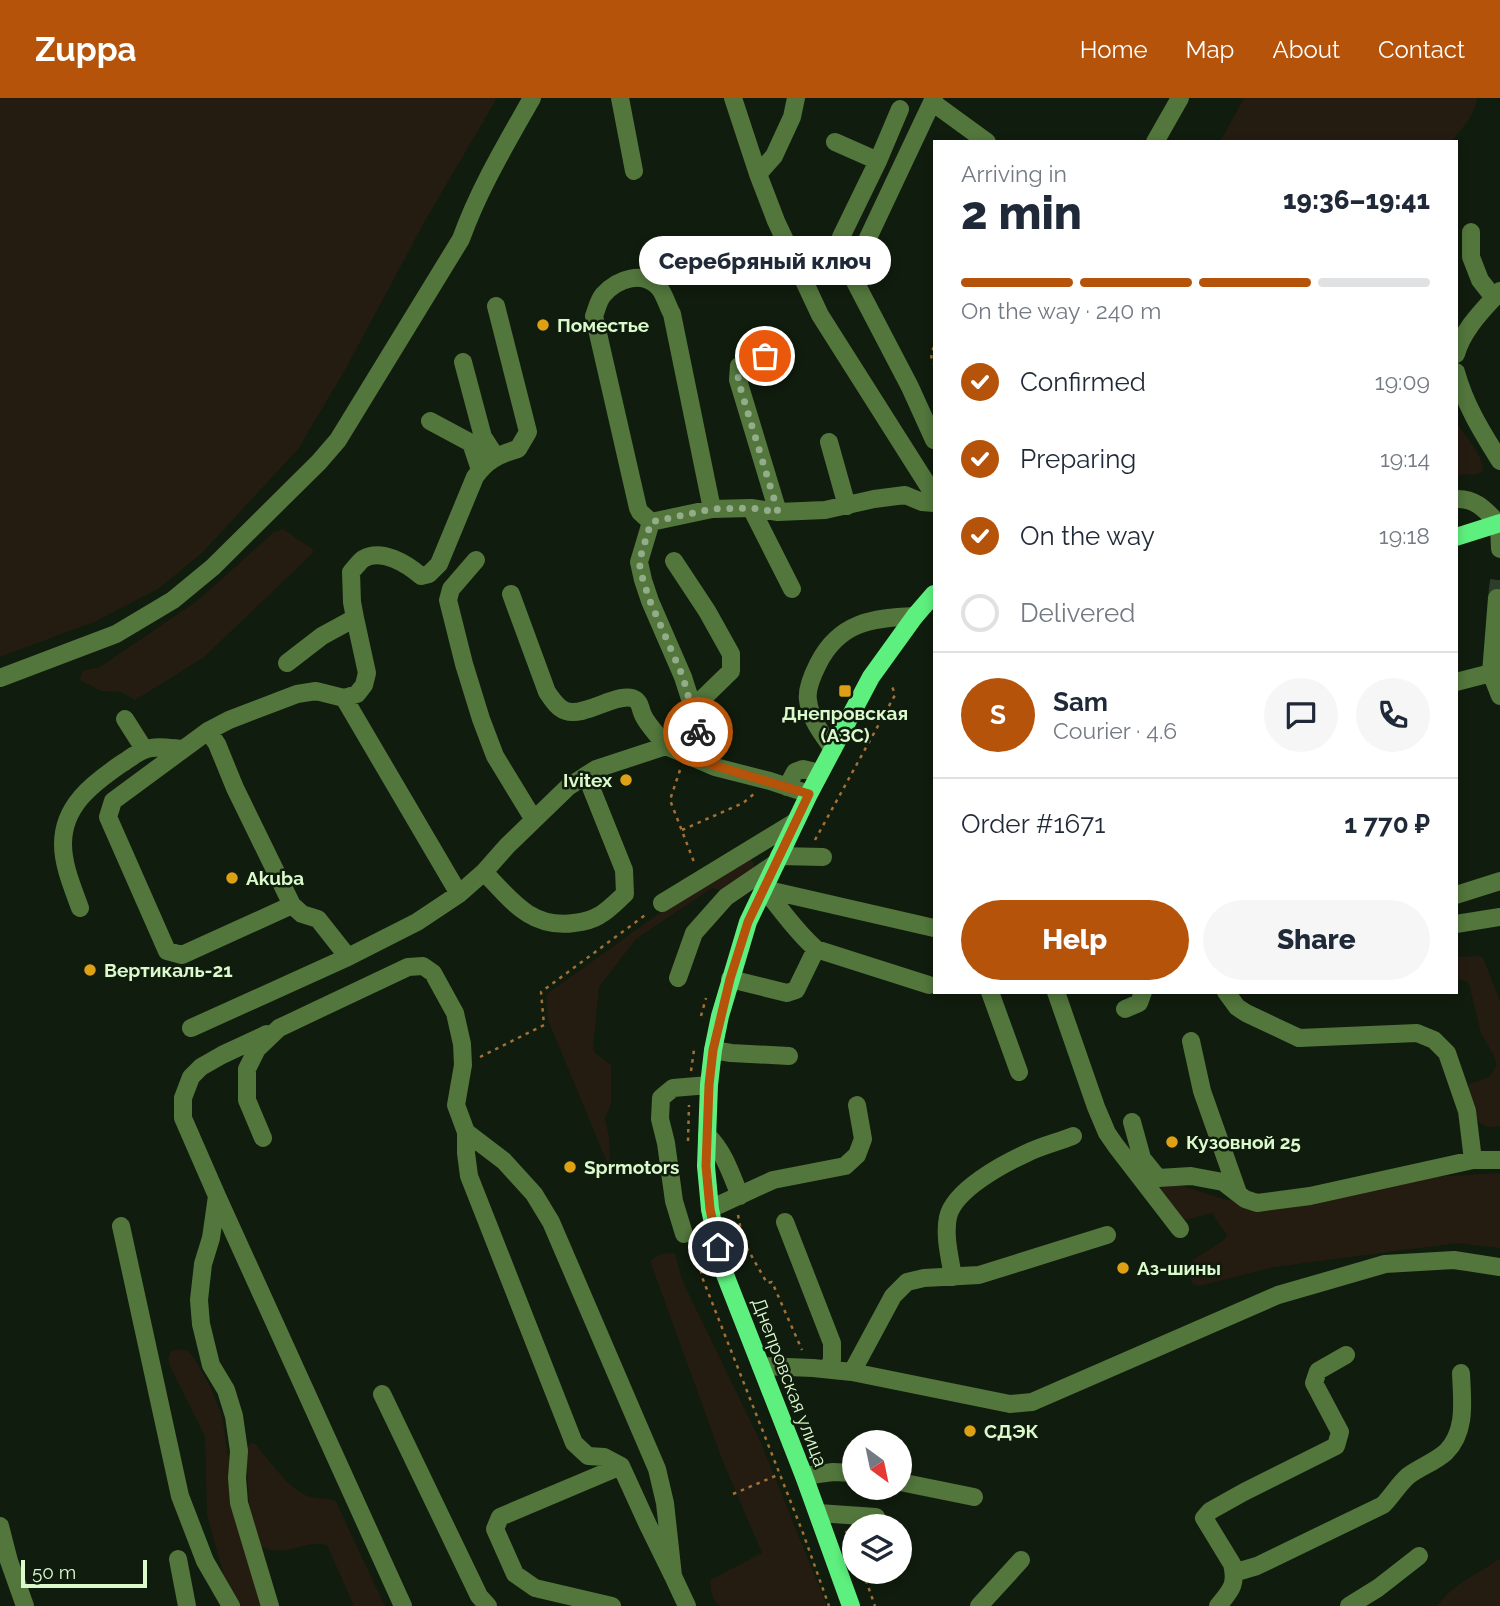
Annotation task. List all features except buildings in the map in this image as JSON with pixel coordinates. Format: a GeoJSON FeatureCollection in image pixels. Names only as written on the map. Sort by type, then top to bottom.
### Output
{"type":"FeatureCollection","features":[{"type":"Feature","properties":{"kind":"main road"},"geometry":{"type":"LineString","coordinates":[[1458,536],[1499,523]]}},
{"type":"Feature","properties":{"kind":"main road","name":"Днепровская улица"},"geometry":{"type":"LineString","coordinates":[[851,1606],[804,1476],[722,1267],[710,1209],[706,1166],[709,1085],[713,1050],[730,979],[748,922],[809,794],[871,677],[933,595]]}},
{"type":"Feature","properties":{"kind":"street"},"geometry":{"type":"LineString","coordinates":[[0,678],[116,634],[173,600],[212,567],[319,463],[338,440],[461,239],[472,208],[532,98]]}},
{"type":"Feature","properties":{"kind":"street"},"geometry":{"type":"LineString","coordinates":[[621,98],[634,171]]}},
{"type":"Feature","properties":{"kind":"street"},"geometry":{"type":"LineString","coordinates":[[733,98],[776,221],[820,315],[933,493]]}},
{"type":"Feature","properties":{"kind":"street"},"geometry":{"type":"LineString","coordinates":[[758,173],[774,156],[792,117],[796,98]]}},
{"type":"Feature","properties":{"kind":"street"},"geometry":{"type":"LineString","coordinates":[[1157,140],[1180,98]]}},
{"type":"Feature","properties":{"kind":"street"},"geometry":{"type":"LineString","coordinates":[[851,274],[933,100],[984,140]]}},
{"type":"Feature","properties":{"kind":"street"},"geometry":{"type":"LineString","coordinates":[[900,109],[878,162],[841,237],[851,274],[933,438]]}},
{"type":"Feature","properties":{"kind":"street"},"geometry":{"type":"LineString","coordinates":[[835,142],[878,162]]}},
{"type":"Feature","properties":{"kind":"street"},"geometry":{"type":"LineString","coordinates":[[1458,346],[1466,331],[1497,295],[1480,280],[1471,257],[1471,232]]}},
{"type":"Feature","properties":{"kind":"street"},"geometry":{"type":"LineString","coordinates":[[651,522],[638,508],[594,316],[601,298],[617,282],[632,278],[646,279],[659,289],[672,314],[712,509]]}},
{"type":"Feature","properties":{"kind":"street"},"geometry":{"type":"LineString","coordinates":[[292,905],[182,955],[167,951],[108,817],[113,802],[182,748],[229,720],[297,694],[316,691],[344,698],[357,694],[364,685],[367,673],[355,618],[351,572],[362,560],[374,555],[391,558],[421,576],[429,574],[439,564],[475,477],[500,454],[518,449],[528,432],[496,306]]}},
{"type":"Feature","properties":{"kind":"street"},"geometry":{"type":"LineString","coordinates":[[765,356],[739,366],[738,380],[778,512]]}},
{"type":"Feature","properties":{"kind":"street"},"geometry":{"type":"LineString","coordinates":[[463,362],[483,437],[496,457]]}},
{"type":"Feature","properties":{"kind":"street"},"geometry":{"type":"LineString","coordinates":[[1458,380],[1473,417],[1500,461]]}},
{"type":"Feature","properties":{"kind":"street"},"geometry":{"type":"LineString","coordinates":[[430,421],[471,443],[480,470]]}},
{"type":"Feature","properties":{"kind":"street"},"geometry":{"type":"LineString","coordinates":[[829,442],[847,506]]}},
{"type":"Feature","properties":{"kind":"street"},"geometry":{"type":"LineString","coordinates":[[651,522],[712,509],[751,508],[778,512],[825,510],[905,495],[922,502],[933,503]]}},
{"type":"Feature","properties":{"kind":"street"},"geometry":{"type":"LineString","coordinates":[[1458,499],[1466,498],[1480,505],[1499,523],[1500,550]]}},
{"type":"Feature","properties":{"kind":"street"},"geometry":{"type":"LineString","coordinates":[[751,508],[792,589]]}},
{"type":"Feature","properties":{"kind":"street"},"geometry":{"type":"LineString","coordinates":[[651,522],[639,562],[643,580],[683,677],[706,763]]}},
{"type":"Feature","properties":{"kind":"street"},"geometry":{"type":"LineString","coordinates":[[476,560],[452,589],[449,600],[464,664],[495,756],[534,820]]}},
{"type":"Feature","properties":{"kind":"street"},"geometry":{"type":"LineString","coordinates":[[674,561],[732,654],[731,671],[692,708]]}},
{"type":"Feature","properties":{"kind":"street"},"geometry":{"type":"LineString","coordinates":[[511,594],[547,692],[564,711],[574,712],[630,697],[635,699],[643,716],[666,746],[715,767],[809,794]]}},
{"type":"Feature","properties":{"kind":"street"},"geometry":{"type":"LineString","coordinates":[[1497,598],[1491,673],[1500,696]]}},
{"type":"Feature","properties":{"kind":"street"},"geometry":{"type":"LineString","coordinates":[[833,749],[813,720],[807,698],[813,674],[822,656],[831,643],[853,626],[884,617],[915,616]]}},
{"type":"Feature","properties":{"kind":"street"},"geometry":{"type":"LineString","coordinates":[[287,663],[322,636],[355,618]]}},
{"type":"Feature","properties":{"kind":"street"},"geometry":{"type":"LineString","coordinates":[[1458,681],[1491,673]]}},
{"type":"Feature","properties":{"kind":"street"},"geometry":{"type":"LineString","coordinates":[[344,698],[459,894]]}},
{"type":"Feature","properties":{"kind":"street"},"geometry":{"type":"LineString","coordinates":[[125,719],[144,749]]}},
{"type":"Feature","properties":{"kind":"street"},"geometry":{"type":"LineString","coordinates":[[208,731],[292,905],[302,914],[318,919],[348,957]]}},
{"type":"Feature","properties":{"kind":"street"},"geometry":{"type":"LineString","coordinates":[[191,1028],[348,957],[417,922],[459,894],[484,872],[568,787],[596,769],[666,746]]}},
{"type":"Feature","properties":{"kind":"street"},"geometry":{"type":"LineString","coordinates":[[80,908],[67,870],[63,845],[69,813],[82,794],[144,749],[182,748]]}},
{"type":"Feature","properties":{"kind":"street"},"geometry":{"type":"LineString","coordinates":[[779,784],[803,769],[820,773]]}},
{"type":"Feature","properties":{"kind":"street"},"geometry":{"type":"LineString","coordinates":[[484,872],[515,904],[549,924],[587,921],[602,915],[625,894],[624,870],[586,775]]}},
{"type":"Feature","properties":{"kind":"street"},"geometry":{"type":"LineString","coordinates":[[662,903],[795,822]]}},
{"type":"Feature","properties":{"kind":"street"},"geometry":{"type":"LineString","coordinates":[[678,978],[694,933],[726,897],[778,859],[817,857]]}},
{"type":"Feature","properties":{"kind":"street"},"geometry":{"type":"LineString","coordinates":[[1458,894],[1500,881]]}},
{"type":"Feature","properties":{"kind":"street"},"geometry":{"type":"LineString","coordinates":[[764,889],[933,928]]}},
{"type":"Feature","properties":{"kind":"street"},"geometry":{"type":"LineString","coordinates":[[764,889],[801,936],[816,949],[929,985]]}},
{"type":"Feature","properties":{"kind":"street"},"geometry":{"type":"LineString","coordinates":[[1458,924],[1500,917]]}},
{"type":"Feature","properties":{"kind":"street"},"geometry":{"type":"LineString","coordinates":[[730,979],[787,993],[796,990],[816,949]]}},
{"type":"Feature","properties":{"kind":"street"},"geometry":{"type":"LineString","coordinates":[[404,1606],[183,1118],[183,1098],[191,1077],[222,1055],[408,967],[423,966],[433,973],[455,1013],[463,1044],[463,1065],[456,1105],[466,1132],[469,1176],[574,1443],[588,1456],[604,1457],[621,1466],[687,1606]]}},
{"type":"Feature","properties":{"kind":"street"},"geometry":{"type":"LineString","coordinates":[[991,994],[1019,1072]]}},
{"type":"Feature","properties":{"kind":"street"},"geometry":{"type":"LineString","coordinates":[[1057,994],[1107,1133],[1180,1229]]}},
{"type":"Feature","properties":{"kind":"street"},"geometry":{"type":"LineString","coordinates":[[1125,1009],[1139,1003],[1142,994]]}},
{"type":"Feature","properties":{"kind":"street"},"geometry":{"type":"LineString","coordinates":[[1227,994],[1237,1007],[1246,1013],[1299,1038],[1417,1033],[1434,1040],[1447,1054],[1467,1111],[1473,1160]]}},
{"type":"Feature","properties":{"kind":"street"},"geometry":{"type":"LineString","coordinates":[[263,1138],[247,1100],[247,1069],[257,1049],[279,1028]]}},
{"type":"Feature","properties":{"kind":"street"},"geometry":{"type":"LineString","coordinates":[[1191,1041],[1202,1091],[1238,1193]]}},
{"type":"Feature","properties":{"kind":"street"},"geometry":{"type":"LineString","coordinates":[[713,1050],[789,1056]]}},
{"type":"Feature","properties":{"kind":"street"},"geometry":{"type":"LineString","coordinates":[[684,1234],[674,1201],[660,1119],[661,1098],[673,1088],[709,1085]]}},
{"type":"Feature","properties":{"kind":"street"},"geometry":{"type":"LineString","coordinates":[[710,1209],[773,1180],[845,1166],[858,1155],[863,1139],[857,1105]]}},
{"type":"Feature","properties":{"kind":"street"},"geometry":{"type":"LineString","coordinates":[[1132,1122],[1142,1158],[1158,1178],[1191,1176],[1223,1182],[1245,1199],[1257,1203],[1310,1196],[1473,1160],[1500,1160]]}},
{"type":"Feature","properties":{"kind":"street"},"geometry":{"type":"LineString","coordinates":[[466,1132],[505,1160],[534,1194],[551,1222],[657,1469],[666,1503],[673,1576]]}},
{"type":"Feature","properties":{"kind":"street"},"geometry":{"type":"LineString","coordinates":[[707,1135],[717,1144],[728,1165],[738,1197]]}},
{"type":"Feature","properties":{"kind":"street"},"geometry":{"type":"LineString","coordinates":[[953,1277],[947,1240],[948,1216],[957,1199],[988,1175],[1027,1152],[1073,1136]]}},
{"type":"Feature","properties":{"kind":"street"},"geometry":{"type":"LineString","coordinates":[[217,1196],[211,1238],[203,1264],[199,1300],[201,1324],[211,1365],[226,1390],[233,1416],[239,1451],[239,1503],[270,1606]]}},
{"type":"Feature","properties":{"kind":"street"},"geometry":{"type":"LineString","coordinates":[[785,1222],[832,1343],[832,1360],[828,1369]]}},
{"type":"Feature","properties":{"kind":"street"},"geometry":{"type":"LineString","coordinates":[[121,1227],[180,1496],[205,1561],[231,1606]]}},
{"type":"Feature","properties":{"kind":"street"},"geometry":{"type":"LineString","coordinates":[[852,1372],[893,1296],[907,1282],[924,1278],[979,1275],[1107,1235]]}},
{"type":"Feature","properties":{"kind":"street"},"geometry":{"type":"LineString","coordinates":[[761,1366],[809,1367],[852,1372],[1010,1404],[1032,1402],[1278,1295],[1359,1271],[1385,1264],[1454,1261],[1500,1267]]}},
{"type":"Feature","properties":{"kind":"street"},"geometry":{"type":"LineString","coordinates":[[1218,1606],[1232,1587],[1234,1571],[1204,1518],[1210,1511],[1244,1492],[1336,1446],[1340,1432],[1314,1383],[1318,1371],[1346,1355]]}},
{"type":"Feature","properties":{"kind":"street"},"geometry":{"type":"LineString","coordinates":[[1234,1571],[1240,1572],[1256,1566],[1382,1505],[1410,1474],[1445,1453],[1458,1436],[1462,1410],[1461,1373]]}},
{"type":"Feature","properties":{"kind":"street"},"geometry":{"type":"LineString","coordinates":[[382,1394],[479,1596],[488,1606]]}},
{"type":"Feature","properties":{"kind":"street"},"geometry":{"type":"LineString","coordinates":[[612,1606],[535,1588],[515,1574],[495,1529],[500,1517],[621,1466]]}},
{"type":"Feature","properties":{"kind":"street"},"geometry":{"type":"LineString","coordinates":[[804,1476],[842,1472]]}},
{"type":"Feature","properties":{"kind":"street"},"geometry":{"type":"LineString","coordinates":[[912,1484],[974,1497]]}},
{"type":"Feature","properties":{"kind":"street"},"geometry":{"type":"LineString","coordinates":[[818,1513],[842,1515]]}},
{"type":"Feature","properties":{"kind":"street"},"geometry":{"type":"LineString","coordinates":[[0,1526],[25,1606]]}},
{"type":"Feature","properties":{"kind":"street"},"geometry":{"type":"LineString","coordinates":[[1349,1606],[1378,1588],[1419,1556]]}},
{"type":"Feature","properties":{"kind":"street"},"geometry":{"type":"LineString","coordinates":[[178,1559],[187,1606]]}},
{"type":"Feature","properties":{"kind":"street"},"geometry":{"type":"LineString","coordinates":[[979,1606],[1021,1560]]}},
{"type":"Feature","properties":{"kind":"path"},"geometry":{"type":"LineString","coordinates":[[817,857],[810,850],[895,695],[892,686]]}},
{"type":"Feature","properties":{"kind":"path"},"geometry":{"type":"LineString","coordinates":[[681,767],[670,800],[701,880]]}},
{"type":"Feature","properties":{"kind":"path"},"geometry":{"type":"LineString","coordinates":[[682,830],[779,784]]}},
{"type":"Feature","properties":{"kind":"path"},"geometry":{"type":"LineString","coordinates":[[463,1065],[544,1025],[541,992],[662,903]]}},
{"type":"Feature","properties":{"kind":"path"},"geometry":{"type":"LineString","coordinates":[[738,1197],[743,1241],[767,1283],[772,1282],[809,1367]]}},
{"type":"Feature","properties":{"kind":"path"},"geometry":{"type":"LineString","coordinates":[[733,1494],[780,1474]]}},
{"type":"Feature","properties":{"kind":"path"},"geometry":{"type":"LineString","coordinates":[[867,1584],[875,1606]]}},
{"type":"Feature","properties":{"kind":"shaded area"},"geometry":{"type":"Polygon","coordinates":[[[0,98],[497,98],[298,449],[202,553],[158,589],[94,622],[0,657],[0,98]]]}},
{"type":"Feature","properties":{"kind":"shaded area"},"geometry":{"type":"Polygon","coordinates":[[[1244,98],[1477,98],[1471,116],[1453,140],[1221,140],[1244,98]]]}},
{"type":"Feature","properties":{"kind":"shaded area"},"geometry":{"type":"Polygon","coordinates":[[[1458,425],[1480,458],[1483,471],[1458,475],[1458,425]]]}},
{"type":"Feature","properties":{"kind":"shaded area"},"geometry":{"type":"Polygon","coordinates":[[[283,529],[314,552],[203,658],[135,700],[121,692],[101,691],[80,680],[82,671],[100,667],[197,601],[274,532],[283,529]]]}},
{"type":"Feature","properties":{"kind":"shaded area"},"geometry":{"type":"Polygon","coordinates":[[[751,859],[753,870],[723,892],[712,888],[636,939],[599,987],[593,1049],[611,1065],[611,1104],[605,1118],[609,1138],[609,1167],[548,1020],[547,994],[693,889],[751,859]]]}},
{"type":"Feature","properties":{"kind":"shaded area"},"geometry":{"type":"Polygon","coordinates":[[[1458,957],[1483,958],[1500,1001],[1500,1126],[1483,1125],[1474,1116],[1469,1103],[1469,1084],[1489,1077],[1497,1065],[1481,1033],[1469,984],[1458,979],[1458,957]]]}},
{"type":"Feature","properties":{"kind":"shaded area"},"geometry":{"type":"Polygon","coordinates":[[[1500,1173],[1500,1248],[1457,1243],[1274,1267],[1199,1286],[1193,1284],[1188,1273],[1193,1260],[1227,1235],[1212,1213],[1180,1219],[1157,1189],[1158,1183],[1164,1180],[1243,1203],[1432,1177],[1500,1173]]]}},
{"type":"Feature","properties":{"kind":"shaded area"},"geometry":{"type":"Polygon","coordinates":[[[675,1253],[682,1280],[761,1443],[827,1606],[720,1606],[713,1598],[710,1580],[762,1553],[722,1459],[650,1261],[661,1254],[675,1253]]]}},
{"type":"Feature","properties":{"kind":"shaded area"},"geometry":{"type":"Polygon","coordinates":[[[171,1351],[188,1351],[194,1358],[211,1388],[222,1416],[239,1524],[263,1606],[238,1606],[223,1573],[207,1515],[205,1436],[168,1359],[171,1351]]]}},
{"type":"Feature","properties":{"kind":"shaded area"},"geometry":{"type":"Polygon","coordinates":[[[251,1443],[255,1444],[298,1491],[336,1502],[385,1606],[354,1606],[327,1545],[311,1544],[288,1550],[261,1547],[250,1520],[246,1450],[251,1443]]]}},
{"type":"Feature","properties":{"kind":"shaded area"},"geometry":{"type":"Polygon","coordinates":[[[1500,1559],[1500,1606],[1437,1606],[1459,1584],[1500,1559]]]}},
{"type":"Feature","properties":{"kind":"tunnel"},"geometry":{"type":"LineString","coordinates":[[1497,598],[1500,572]]}},
{"type":"Feature","properties":{"kind":"way so far"},"geometry":{"type":"LineString","coordinates":[[698,732],[683,677],[650,601],[639,562],[651,522],[712,509],[751,508],[778,512],[738,380],[739,366],[765,356]]}},
{"type":"Feature","properties":{"kind":"place","name":"Поместье"},"geometry":{"type":"Point","coordinates":[543,325]}},
{"type":"Feature","properties":{"kind":"place","name":"Серебряный ключ"},"geometry":{"type":"Point","coordinates":[765,356]}},
{"type":"Feature","properties":{"kind":"place","name":"Днепровская (АЗС)"},"geometry":{"type":"Point","coordinates":[845,691]}},
{"type":"Feature","properties":{"kind":"place","name":"Ivitex"},"geometry":{"type":"Point","coordinates":[626,780]}},
{"type":"Feature","properties":{"kind":"place","name":"Akuba"},"geometry":{"type":"Point","coordinates":[232,878]}},
{"type":"Feature","properties":{"kind":"place","name":"Вертикаль-21"},"geometry":{"type":"Point","coordinates":[90,970]}},
{"type":"Feature","properties":{"kind":"place","name":"Кузовной 25"},"geometry":{"type":"Point","coordinates":[1172,1142]}},
{"type":"Feature","properties":{"kind":"place","name":"Sprmotors"},"geometry":{"type":"Point","coordinates":[570,1167]}},
{"type":"Feature","properties":{"kind":"place","name":"Аз-шины"},"geometry":{"type":"Point","coordinates":[1123,1268]}},
{"type":"Feature","properties":{"kind":"place","name":"СДЭК"},"geometry":{"type":"Point","coordinates":[970,1431]}},
{"type":"Feature","properties":{"kind":"route"},"geometry":{"type":"LineString","coordinates":[[698,732],[706,763],[809,794],[748,922],[730,979],[713,1050],[706,1166],[710,1209],[718,1247]]}}]}
